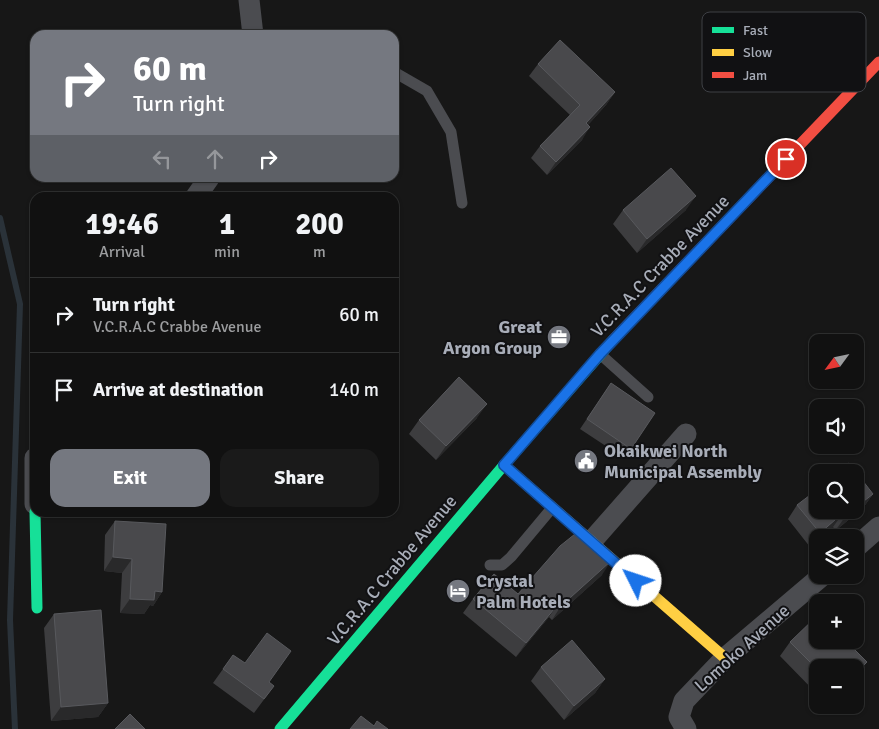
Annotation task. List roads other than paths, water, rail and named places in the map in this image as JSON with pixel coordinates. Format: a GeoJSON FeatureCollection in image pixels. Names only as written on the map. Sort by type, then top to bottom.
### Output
{"type":"FeatureCollection","features":[{"type":"Feature","properties":{"kind":"street"},"geometry":{"type":"LineString","coordinates":[[249,0],[252,30]]}},
{"type":"Feature","properties":{"kind":"street","name":"V.C.R.A.C Crabbe Avenue"},"geometry":{"type":"LineString","coordinates":[[866,76],[879,62]]}},
{"type":"Feature","properties":{"kind":"street","name":"V.C.R.A.C Crabbe Avenue"},"geometry":{"type":"LineString","coordinates":[[280,729],[600,354],[850,92]]}},
{"type":"Feature","properties":{"kind":"street"},"geometry":{"type":"LineString","coordinates":[[591,542],[686,434]]}},
{"type":"Feature","properties":{"kind":"street"},"geometry":{"type":"LineString","coordinates":[[504,465],[725,658]]}},
{"type":"Feature","properties":{"kind":"street"},"geometry":{"type":"LineString","coordinates":[[35,517],[38,608]]}},
{"type":"Feature","properties":{"kind":"street"},"geometry":{"type":"LineString","coordinates":[[864,540],[879,527]]}},
{"type":"Feature","properties":{"kind":"street","name":"Lomoko Avenue"},"geometry":{"type":"LineString","coordinates":[[686,729],[679,717],[684,701],[725,658],[812,584]]}},
{"type":"Feature","properties":{"kind":"lane"},"geometry":{"type":"LineString","coordinates":[[399,75],[427,91],[451,132],[462,203]]}},
{"type":"Feature","properties":{"kind":"lane"},"geometry":{"type":"LineString","coordinates":[[600,354],[648,397]]}},
{"type":"Feature","properties":{"kind":"lane"},"geometry":{"type":"LineString","coordinates":[[490,565],[502,565],[511,557],[552,508]]}},
{"type":"Feature","properties":{"kind":"waterway"},"geometry":{"type":"LineString","coordinates":[[0,218],[20,304],[10,620],[15,729]]}},
{"type":"Feature","properties":{"kind":"place","name":"Great Argon Group"},"geometry":{"type":"Point","coordinates":[559,337]}},
{"type":"Feature","properties":{"kind":"place","name":"Okaikwei North Municipal Assembly"},"geometry":{"type":"Point","coordinates":[586,461]}},
{"type":"Feature","properties":{"kind":"place","name":"Crystal Palm Hotels"},"geometry":{"type":"Point","coordinates":[458,591]}}]}
